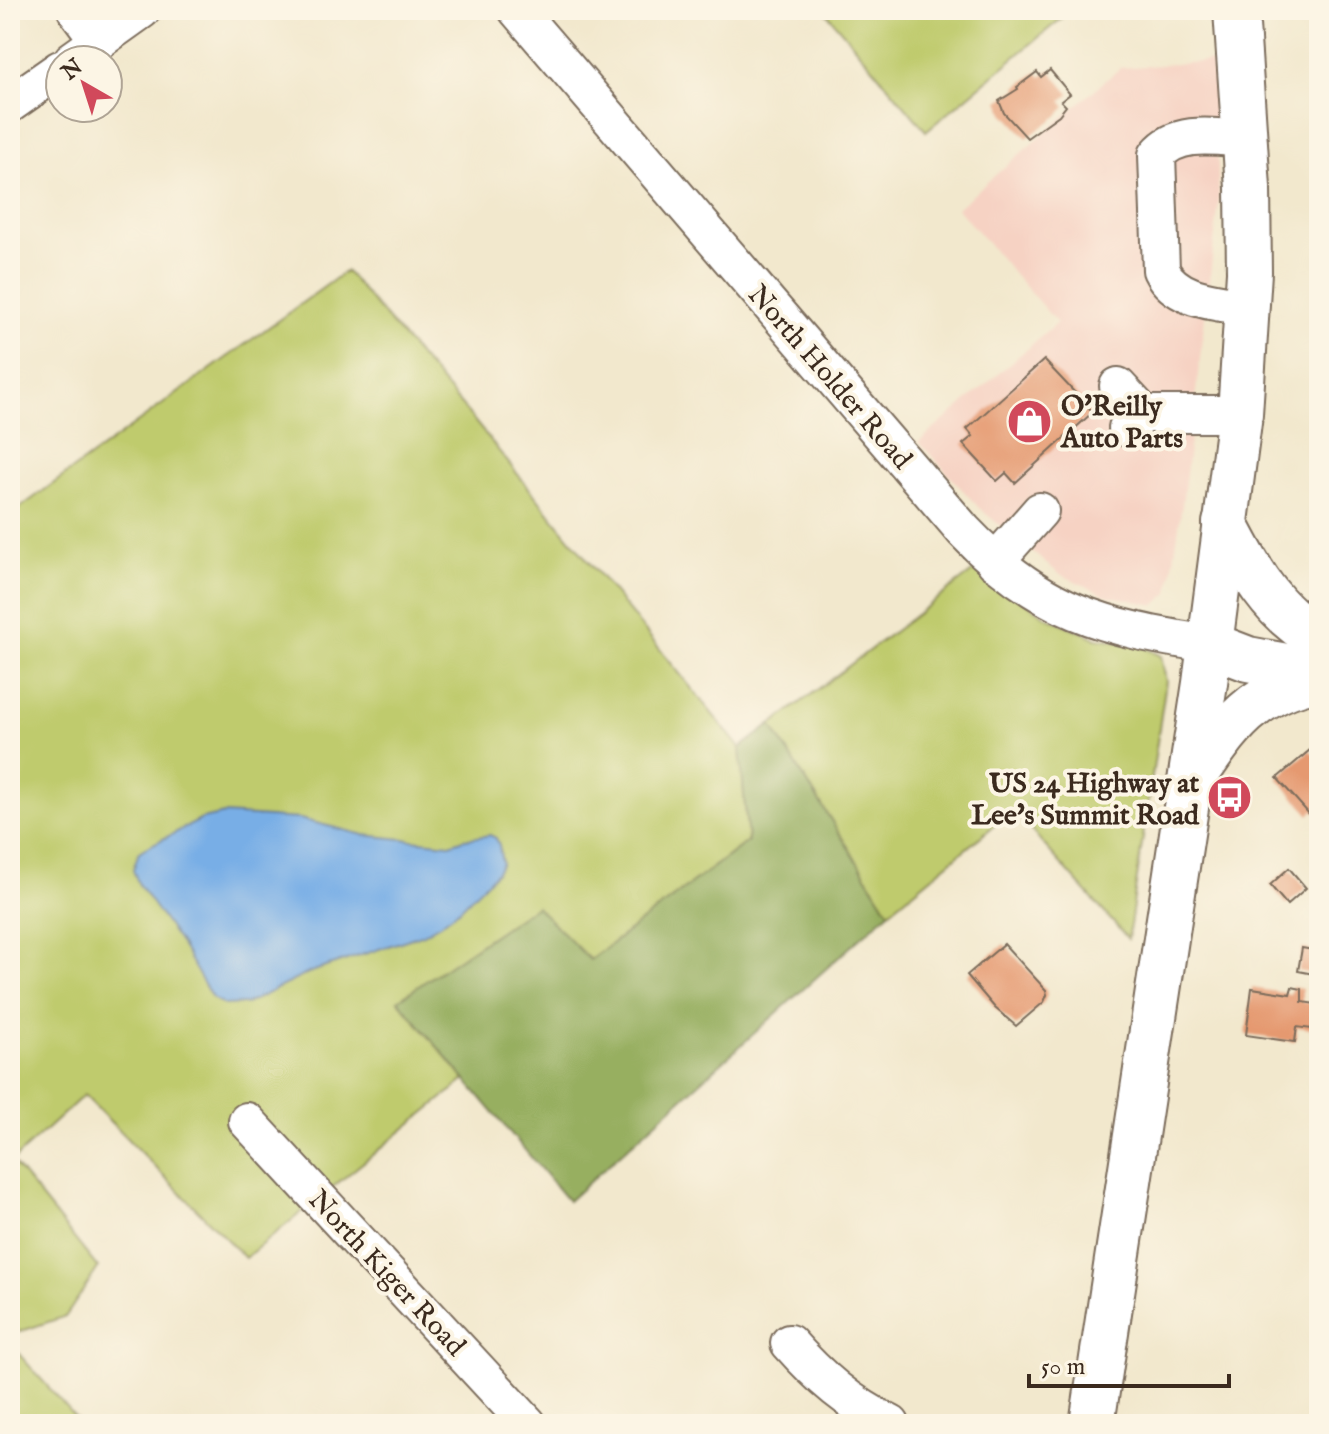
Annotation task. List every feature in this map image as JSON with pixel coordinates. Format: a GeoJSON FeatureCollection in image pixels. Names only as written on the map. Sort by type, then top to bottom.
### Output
{"type":"FeatureCollection","features":[{"type":"Feature","properties":{"kind":"main road"},"geometry":{"type":"LineString","coordinates":[[1092,1424],[1189,786],[1240,414],[1249,272],[1245,139],[1236,10]]}},
{"type":"Feature","properties":{"kind":"main road"},"geometry":{"type":"LineString","coordinates":[[1225,523],[1245,562],[1280,610],[1319,638]]}},
{"type":"Feature","properties":{"kind":"main road"},"geometry":{"type":"LineString","coordinates":[[1209,644],[1251,637],[1319,646]]}},
{"type":"Feature","properties":{"kind":"main road"},"geometry":{"type":"LineString","coordinates":[[1209,644],[1248,659],[1319,672]]}},
{"type":"Feature","properties":{"kind":"main road"},"geometry":{"type":"LineString","coordinates":[[1189,786],[1228,729],[1246,710],[1270,694],[1300,681],[1319,678]]}},
{"type":"Feature","properties":{"kind":"street"},"geometry":{"type":"LineString","coordinates":[[76,10],[84,44]]}},
{"type":"Feature","properties":{"kind":"street"},"geometry":{"type":"LineString","coordinates":[[94,44],[142,10]]}},
{"type":"Feature","properties":{"kind":"street","name":"North Holder Road"},"geometry":{"type":"LineString","coordinates":[[517,10],[964,531],[995,562],[1027,587],[1079,614],[1141,634],[1209,644]]}},
{"type":"Feature","properties":{"kind":"street"},"geometry":{"type":"LineString","coordinates":[[10,104],[44,80]]}},
{"type":"Feature","properties":{"kind":"street"},"geometry":{"type":"LineString","coordinates":[[1245,139],[1193,135],[1163,147],[1157,155],[1161,270],[1165,279],[1198,299],[1247,307]]}},
{"type":"Feature","properties":{"kind":"street"},"geometry":{"type":"LineString","coordinates":[[1118,386],[1136,421],[1240,414]]}},
{"type":"Feature","properties":{"kind":"street"},"geometry":{"type":"LineString","coordinates":[[995,562],[1040,511]]}},
{"type":"Feature","properties":{"kind":"street","name":"North Kiger Road"},"geometry":{"type":"LineString","coordinates":[[247,1121],[528,1424]]}},
{"type":"Feature","properties":{"kind":"street"},"geometry":{"type":"LineString","coordinates":[[789,1343],[837,1391],[865,1411],[891,1424]]}},
{"type":"Feature","properties":{"kind":"shaded area"},"geometry":{"type":"Polygon","coordinates":[[[1215,61],[1219,201],[1169,593],[1155,605],[1105,595],[1058,573],[980,509],[919,442],[1057,323],[957,208],[1120,68],[1215,61]]]}},
{"type":"Feature","properties":{"kind":"green space"},"geometry":{"type":"Polygon","coordinates":[[[824,10],[1104,10],[1068,13],[926,131],[824,10]]]}},
{"type":"Feature","properties":{"kind":"green space"},"geometry":{"type":"Polygon","coordinates":[[[346,271],[468,413],[740,748],[748,841],[590,960],[398,1000],[465,1080],[245,1258],[84,1095],[12,1161],[98,1268],[66,1316],[10,1335],[10,515],[346,271]]]}},
{"type":"Feature","properties":{"kind":"green space"},"geometry":{"type":"Polygon","coordinates":[[[979,567],[1046,617],[1096,638],[1136,643],[1161,656],[1166,681],[1128,939],[1013,810],[889,912],[771,725],[979,567]]]}},
{"type":"Feature","properties":{"kind":"green space"},"geometry":{"type":"Polygon","coordinates":[[[771,725],[889,912],[568,1201],[398,1000],[536,906],[590,960],[748,841],[740,748],[771,725]]]}},
{"type":"Feature","properties":{"kind":"green space"},"geometry":{"type":"Polygon","coordinates":[[[10,1344],[81,1424],[10,1424],[10,1344]]]}},
{"type":"Feature","properties":{"kind":"water"},"geometry":{"type":"Polygon","coordinates":[[[224,814],[300,819],[364,835],[450,844],[490,835],[496,838],[499,845],[502,863],[461,908],[421,935],[311,972],[246,1004],[224,1005],[212,998],[180,943],[139,885],[133,870],[139,852],[145,848],[202,819],[224,814]]]}},
{"type":"Feature","properties":{"kind":"building"},"geometry":{"type":"Polygon","coordinates":[[[1050,70],[1070,94],[1061,101],[1066,106],[1059,115],[1027,138],[1004,113],[999,101],[1037,72],[1041,77],[1050,70]]]}},
{"type":"Feature","properties":{"kind":"building","name":"O'Reilly Auto Parts"},"geometry":{"type":"Polygon","coordinates":[[[1044,360],[1093,412],[1015,483],[1006,473],[997,481],[963,444],[973,436],[967,429],[1044,360]]]}},
{"type":"Feature","properties":{"kind":"building"},"geometry":{"type":"Polygon","coordinates":[[[1310,750],[1319,760],[1319,815],[1314,810],[1310,815],[1277,778],[1310,750]]]}},
{"type":"Feature","properties":{"kind":"building"},"geometry":{"type":"Polygon","coordinates":[[[1289,868],[1306,888],[1287,905],[1270,885],[1289,868]]]}},
{"type":"Feature","properties":{"kind":"building"},"geometry":{"type":"Polygon","coordinates":[[[1004,944],[1046,990],[1047,995],[1044,1002],[1016,1026],[995,1008],[967,975],[1004,944]]]}},
{"type":"Feature","properties":{"kind":"building"},"geometry":{"type":"Polygon","coordinates":[[[1302,948],[1319,951],[1319,975],[1298,971],[1302,948]]]}},
{"type":"Feature","properties":{"kind":"building"},"geometry":{"type":"Polygon","coordinates":[[[1292,987],[1302,989],[1302,1002],[1316,1004],[1312,1029],[1297,1027],[1295,1042],[1246,1035],[1252,988],[1290,994],[1292,987]]]}},
{"type":"Feature","properties":{"kind":"place","name":"O'Reilly Auto Parts"},"geometry":{"type":"Point","coordinates":[1030,421]}},
{"type":"Feature","properties":{"kind":"place","name":"US 24 Highway at Lee's Summit Road"},"geometry":{"type":"Point","coordinates":[1230,798]}}]}
